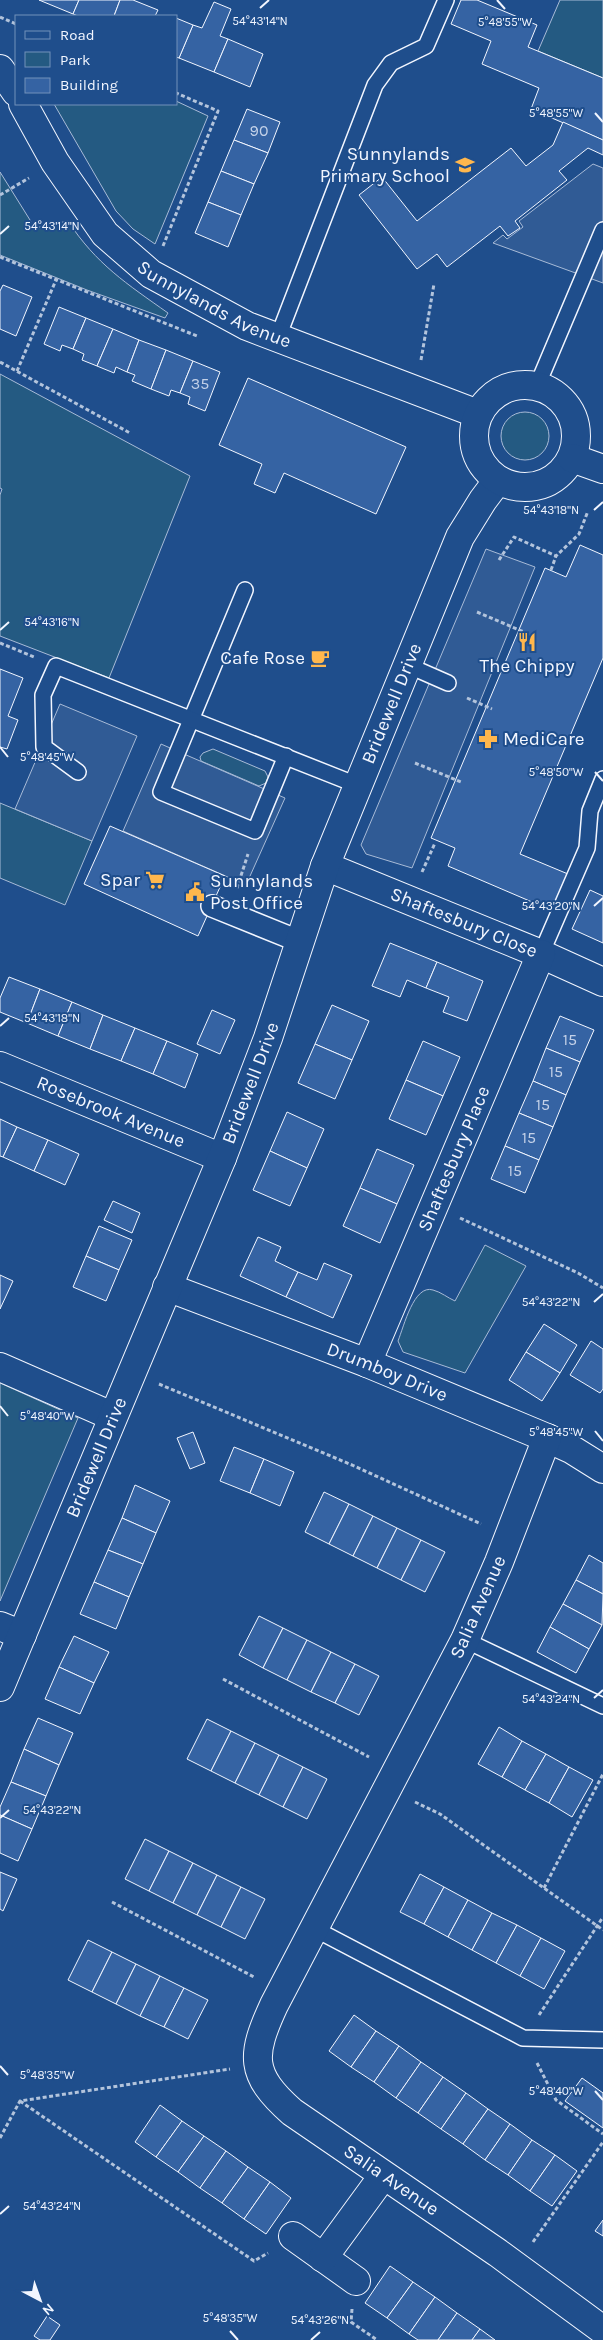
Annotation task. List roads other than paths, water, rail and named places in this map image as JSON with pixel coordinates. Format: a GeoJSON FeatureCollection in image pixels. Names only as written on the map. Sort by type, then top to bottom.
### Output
{"type":"FeatureCollection","features":[{"type":"Feature","properties":{"kind":"street"},"geometry":{"type":"LineString","coordinates":[[0,69],[15,91]]}},
{"type":"Feature","properties":{"kind":"street","name":"Sunnylands Avenue"},"geometry":{"type":"LineString","coordinates":[[24,105],[55,162],[105,234],[151,274],[247,326],[478,414]]}},
{"type":"Feature","properties":{"kind":"street"},"geometry":{"type":"LineString","coordinates":[[523,384],[537,386],[551,392],[563,401],[571,414],[576,428],[576,443],[572,458],[562,472],[548,482],[531,488],[514,487],[498,480],[486,471],[478,458],[474,444],[474,428],[478,414],[486,402],[503,390],[523,384]]}},
{"type":"Feature","properties":{"kind":"street"},"geometry":{"type":"LineString","coordinates":[[572,458],[603,469]]}},
{"type":"Feature","properties":{"kind":"street","name":"Bridewell Drive"},"geometry":{"type":"LineString","coordinates":[[0,1687],[11,1630],[112,1416],[222,1158],[268,1038],[301,942],[324,866],[357,785],[460,537],[498,480]]}},
{"type":"Feature","properties":{"kind":"street","name":"Shaftesbury Close"},"geometry":{"type":"LineString","coordinates":[[324,866],[541,954],[603,982]]}},
{"type":"Feature","properties":{"kind":"street"},"geometry":{"type":"LineString","coordinates":[[221,909],[301,942]]}},
{"type":"Feature","properties":{"kind":"street","name":"Shaftesbury Place"},"geometry":{"type":"LineString","coordinates":[[367,1363],[541,954]]}},
{"type":"Feature","properties":{"kind":"street","name":"Rosebrook Avenue"},"geometry":{"type":"LineString","coordinates":[[0,1066],[222,1158]]}},
{"type":"Feature","properties":{"kind":"street","name":"Drumboy Drive"},"geometry":{"type":"LineString","coordinates":[[167,1287],[367,1363],[547,1438],[571,1449],[603,1470]]}},
{"type":"Feature","properties":{"kind":"street"},"geometry":{"type":"LineString","coordinates":[[0,1367],[112,1416]]}},
{"type":"Feature","properties":{"kind":"street","name":"Salia Avenue"},"geometry":{"type":"LineString","coordinates":[[547,1438],[509,1537],[465,1640],[313,1928],[261,2035],[257,2050],[258,2064],[265,2084],[292,2112],[516,2266],[603,2330]]}},
{"type":"Feature","properties":{"kind":"street"},"geometry":{"type":"LineString","coordinates":[[323,2258],[383,2176]]}},
{"type":"Feature","properties":{"kind":"street"},"geometry":{"type":"LineString","coordinates":[[293,2236],[356,2281]]}},
{"type":"Feature","properties":{"kind":"lane"},"geometry":{"type":"LineString","coordinates":[[278,337],[375,85],[391,63],[426,46],[446,0]]}},
{"type":"Feature","properties":{"kind":"lane"},"geometry":{"type":"LineString","coordinates":[[537,386],[603,230]]}},
{"type":"Feature","properties":{"kind":"lane"},"geometry":{"type":"LineString","coordinates":[[245,590],[161,792],[255,831],[286,756]]}},
{"type":"Feature","properties":{"kind":"lane"},"geometry":{"type":"LineString","coordinates":[[407,665],[448,683]]}},
{"type":"Feature","properties":{"kind":"lane"},"geometry":{"type":"LineString","coordinates":[[78,772],[44,747],[44,696],[56,666],[357,785]]}},
{"type":"Feature","properties":{"kind":"lane"},"geometry":{"type":"LineString","coordinates":[[541,954],[587,848],[590,811],[603,779]]}},
{"type":"Feature","properties":{"kind":"lane"},"geometry":{"type":"LineString","coordinates":[[465,1640],[603,1706]]}},
{"type":"Feature","properties":{"kind":"lane"},"geometry":{"type":"LineString","coordinates":[[313,1928],[524,2038],[603,2040]]}},
{"type":"Feature","properties":{"kind":"place","name":"Sunnylands Primary School"},"geometry":{"type":"Point","coordinates":[465,165]}},
{"type":"Feature","properties":{"kind":"place","name":"The Chippy"},"geometry":{"type":"Point","coordinates":[527,642]}},
{"type":"Feature","properties":{"kind":"place","name":"Cafe Rose"},"geometry":{"type":"Point","coordinates":[320,658]}},
{"type":"Feature","properties":{"kind":"place","name":"MediCare"},"geometry":{"type":"Point","coordinates":[488,739]}},
{"type":"Feature","properties":{"kind":"place","name":"Spar"},"geometry":{"type":"Point","coordinates":[155,880]}},
{"type":"Feature","properties":{"kind":"place","name":"Sunnylands Post Office"},"geometry":{"type":"Point","coordinates":[195,892]}}]}
